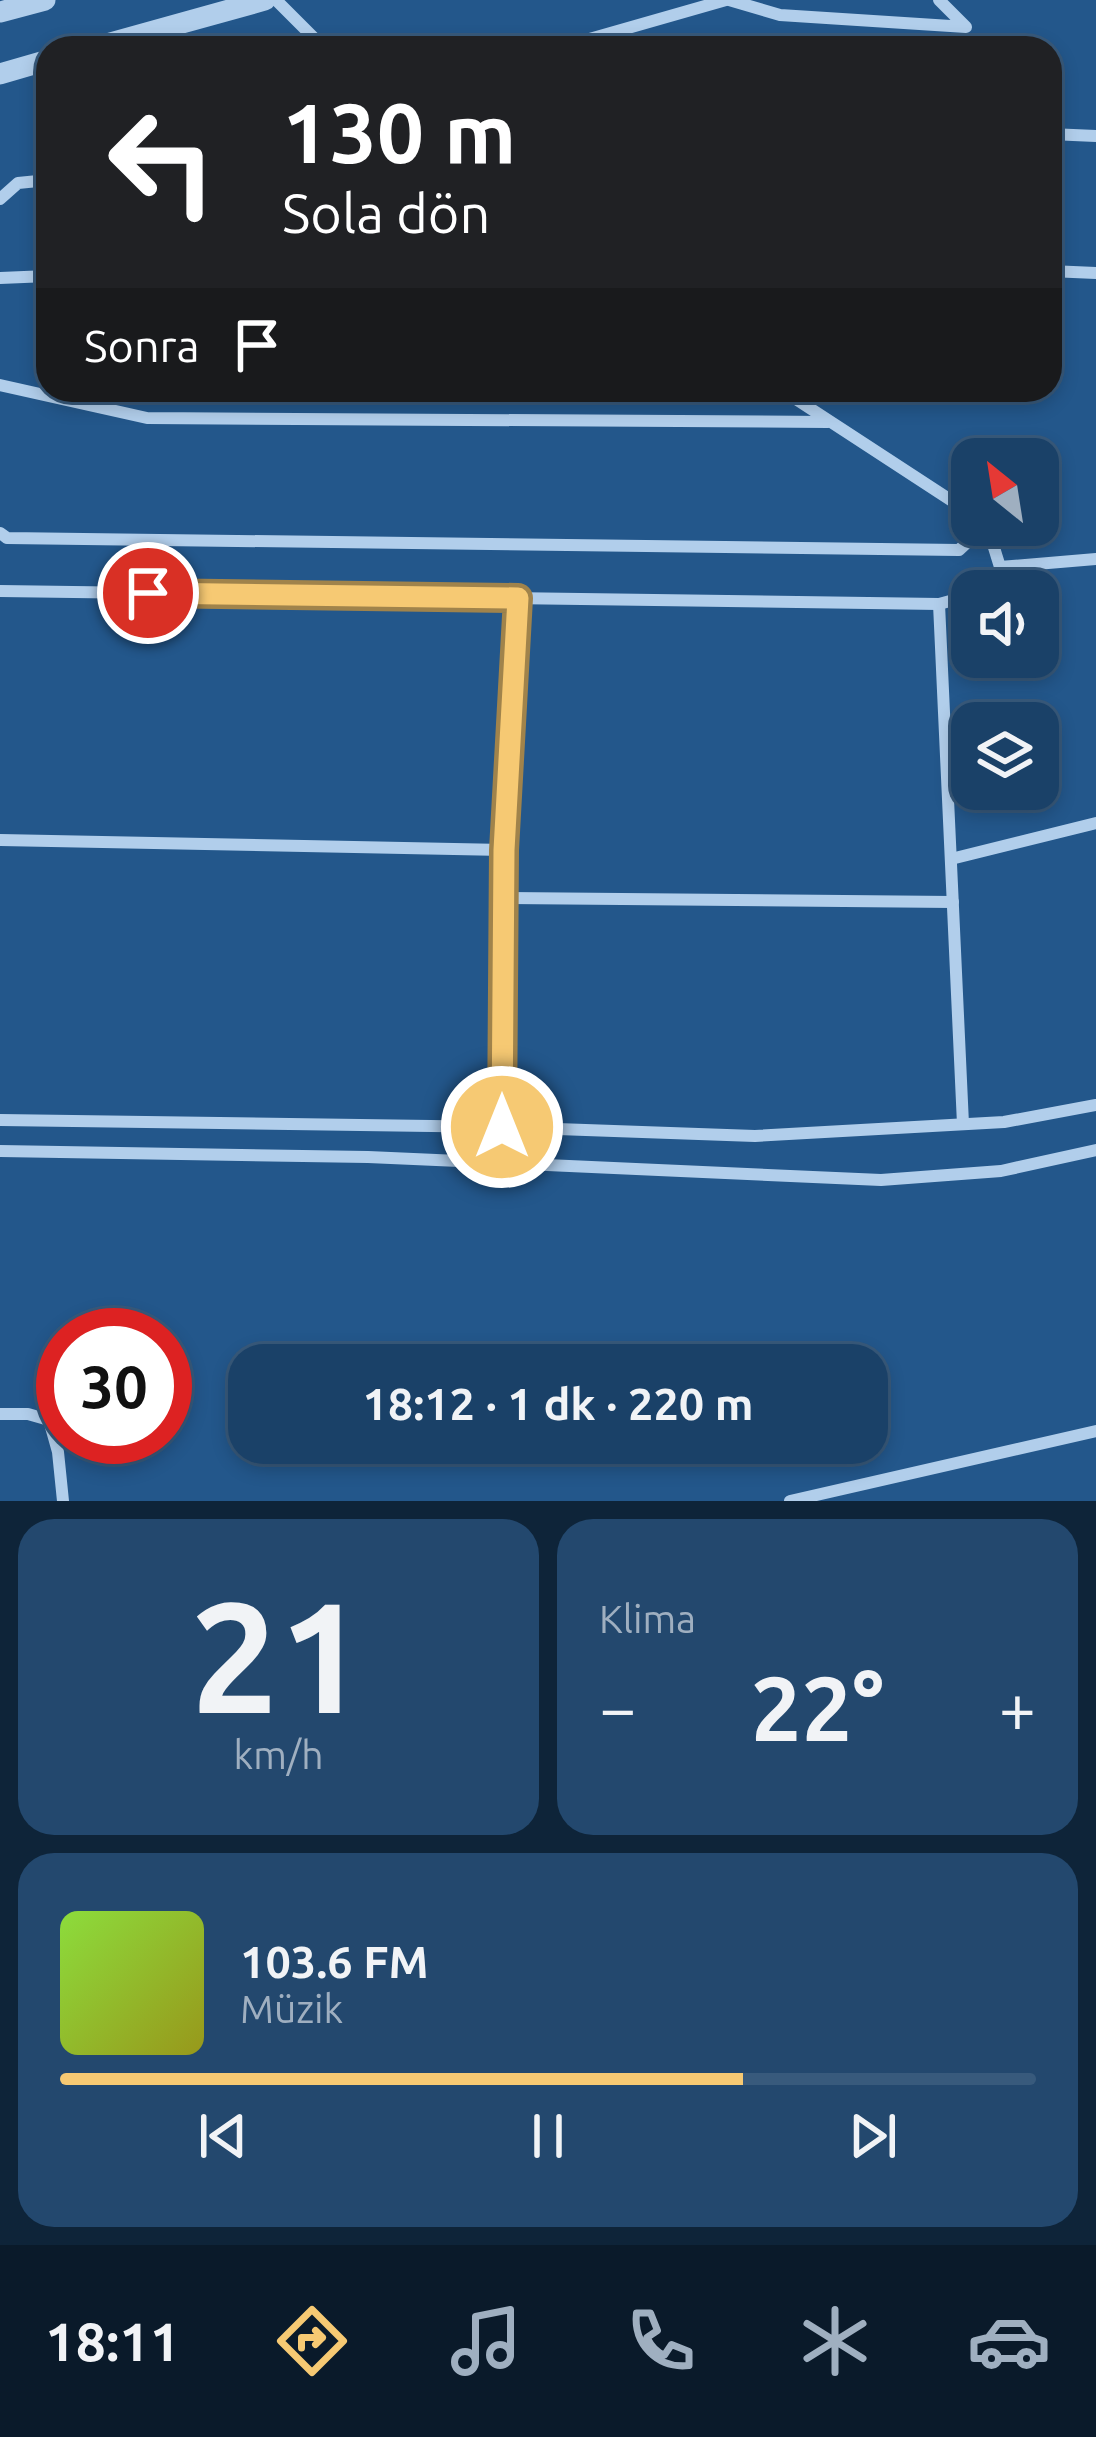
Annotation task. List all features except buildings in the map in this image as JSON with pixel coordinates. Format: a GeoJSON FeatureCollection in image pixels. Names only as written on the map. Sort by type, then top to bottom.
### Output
{"type":"FeatureCollection","features":[{"type":"Feature","properties":{"kind":"street"},"geometry":{"type":"LineString","coordinates":[[0,12],[45,0]]}},
{"type":"Feature","properties":{"kind":"street"},"geometry":{"type":"LineString","coordinates":[[135,36],[265,0]]}},
{"type":"Feature","properties":{"kind":"street"},"geometry":{"type":"LineString","coordinates":[[276,0],[312,36]]}},
{"type":"Feature","properties":{"kind":"street"},"geometry":{"type":"LineString","coordinates":[[600,36],[727,0],[780,15],[966,27],[939,0]]}},
{"type":"Feature","properties":{"kind":"street"},"geometry":{"type":"LineString","coordinates":[[0,74],[36,64]]}},
{"type":"Feature","properties":{"kind":"street"},"geometry":{"type":"LineString","coordinates":[[1062,135],[1096,136]]}},
{"type":"Feature","properties":{"kind":"street"},"geometry":{"type":"LineString","coordinates":[[0,199],[18,183],[36,181]]}},
{"type":"Feature","properties":{"kind":"street"},"geometry":{"type":"LineString","coordinates":[[1062,272],[1096,273]]}},
{"type":"Feature","properties":{"kind":"street"},"geometry":{"type":"LineString","coordinates":[[0,278],[36,276]]}},
{"type":"Feature","properties":{"kind":"street"},"geometry":{"type":"LineString","coordinates":[[0,385],[36,393]]}},
{"type":"Feature","properties":{"kind":"street"},"geometry":{"type":"LineString","coordinates":[[76,402],[147,418],[828,422]]}},
{"type":"Feature","properties":{"kind":"street"},"geometry":{"type":"LineString","coordinates":[[799,402],[951,501]]}},
{"type":"Feature","properties":{"kind":"street"},"geometry":{"type":"LineString","coordinates":[[0,533],[7,538],[959,550],[963,546]]}},
{"type":"Feature","properties":{"kind":"street"},"geometry":{"type":"LineString","coordinates":[[993,546],[999,570]]}},
{"type":"Feature","properties":{"kind":"street"},"geometry":{"type":"LineString","coordinates":[[1000,567],[1096,559]]}},
{"type":"Feature","properties":{"kind":"street"},"geometry":{"type":"LineString","coordinates":[[0,591],[951,601]]}},
{"type":"Feature","properties":{"kind":"street"},"geometry":{"type":"LineString","coordinates":[[502,1127],[504,850],[518,598]]}},
{"type":"Feature","properties":{"kind":"street"},"geometry":{"type":"LineString","coordinates":[[939,604],[963,1124]]}},
{"type":"Feature","properties":{"kind":"street"},"geometry":{"type":"LineString","coordinates":[[951,859],[1096,823]]}},
{"type":"Feature","properties":{"kind":"street"},"geometry":{"type":"LineString","coordinates":[[0,840],[504,850]]}},
{"type":"Feature","properties":{"kind":"street"},"geometry":{"type":"LineString","coordinates":[[503,898],[953,902]]}},
{"type":"Feature","properties":{"kind":"street"},"geometry":{"type":"LineString","coordinates":[[0,1120],[502,1127],[755,1136],[1004,1122],[1096,1105]]}},
{"type":"Feature","properties":{"kind":"street"},"geometry":{"type":"LineString","coordinates":[[0,1150],[368,1157],[881,1180],[1001,1171],[1096,1150]]}},
{"type":"Feature","properties":{"kind":"street"},"geometry":{"type":"LineString","coordinates":[[0,1414],[49,1420],[63,1501]]}},
{"type":"Feature","properties":{"kind":"street"},"geometry":{"type":"LineString","coordinates":[[790,1501],[1096,1431]]}},
{"type":"Feature","properties":{"kind":"route"},"geometry":{"type":"LineString","coordinates":[[148,593],[518,598],[504,850],[502,1127]]}}]}
